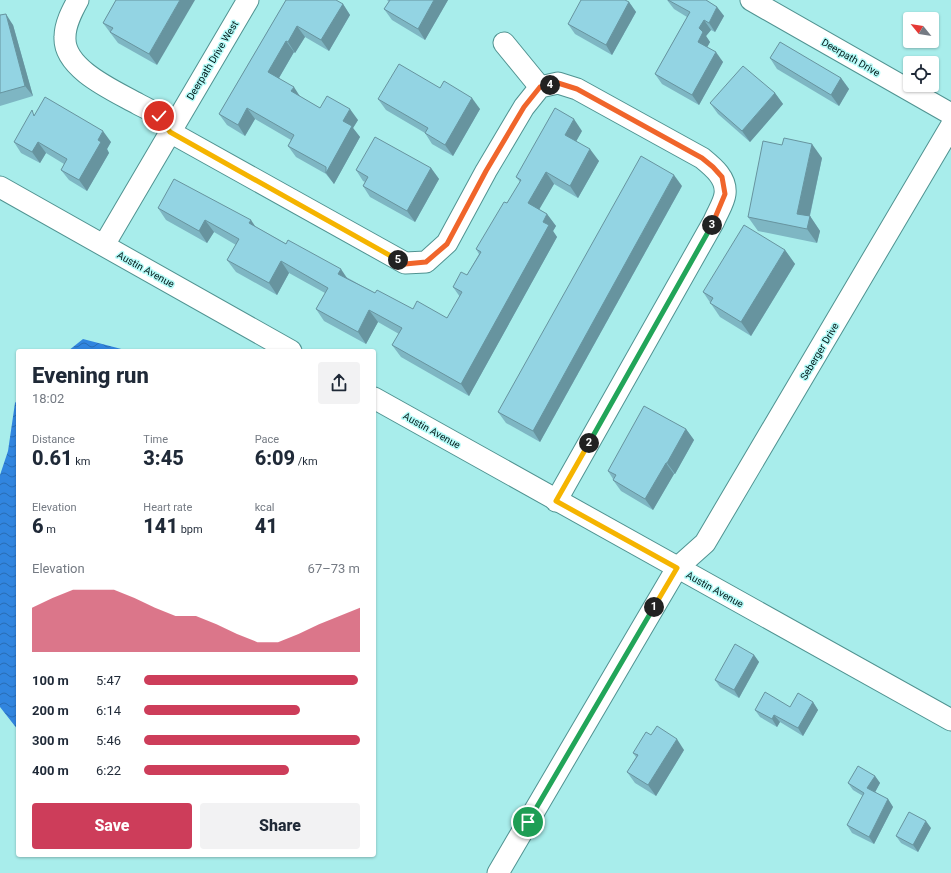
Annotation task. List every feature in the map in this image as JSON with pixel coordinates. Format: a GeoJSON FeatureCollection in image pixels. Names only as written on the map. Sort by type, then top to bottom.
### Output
{"type":"FeatureCollection","features":[{"type":"Feature","properties":{"kind":"street"},"geometry":{"type":"LineString","coordinates":[[78,0],[72,11],[64,38],[68,54],[78,66],[89,75],[159,116],[170,132],[405,264],[426,262],[447,244],[486,171],[524,107],[540,87],[558,83],[577,89],[702,158],[713,167],[722,177],[725,194],[714,221],[556,501]]}},
{"type":"Feature","properties":{"kind":"street","name":"Deerpath Drive West"},"geometry":{"type":"LineString","coordinates":[[104,246],[248,0]]}},
{"type":"Feature","properties":{"kind":"street","name":"Deerpath Drive"},"geometry":{"type":"LineString","coordinates":[[750,0],[951,114]]}},
{"type":"Feature","properties":{"kind":"street"},"geometry":{"type":"LineString","coordinates":[[504,43],[540,87]]}},
{"type":"Feature","properties":{"kind":"street","name":"Seberger Drive"},"geometry":{"type":"LineString","coordinates":[[498,873],[677,568],[705,543],[951,126]]}},
{"type":"Feature","properties":{"kind":"street","name":"Austin Avenue"},"geometry":{"type":"LineString","coordinates":[[0,187],[287,349]]}},
{"type":"Feature","properties":{"kind":"street","name":"Austin Avenue"},"geometry":{"type":"LineString","coordinates":[[376,399],[556,501],[951,720]]}},
{"type":"Feature","properties":{"kind":"water"},"geometry":{"type":"Polygon","coordinates":[[[83,339],[121,349],[70,349],[83,339]]]}},
{"type":"Feature","properties":{"kind":"water"},"geometry":{"type":"Polygon","coordinates":[[[16,402],[16,727],[0,707],[0,475],[8,451],[16,402]]]}},
{"type":"Feature","properties":{"kind":"building"},"geometry":{"type":"Polygon","coordinates":[[[116,0],[180,0],[149,54],[110,32],[113,28],[103,23],[116,0]]]}},
{"type":"Feature","properties":{"kind":"building"},"geometry":{"type":"Polygon","coordinates":[[[286,0],[336,0],[343,4],[321,40],[297,26],[288,42],[286,41],[268,72],[294,87],[291,91],[320,108],[327,96],[350,109],[343,121],[352,126],[326,173],[326,167],[288,146],[294,135],[247,108],[238,125],[219,114],[286,0]]]}},
{"type":"Feature","properties":{"kind":"building"},"geometry":{"type":"Polygon","coordinates":[[[390,0],[434,0],[418,29],[384,9],[390,0]]]}},
{"type":"Feature","properties":{"kind":"building"},"geometry":{"type":"Polygon","coordinates":[[[581,0],[625,0],[629,2],[606,45],[568,24],[581,0]]]}},
{"type":"Feature","properties":{"kind":"building"},"geometry":{"type":"Polygon","coordinates":[[[668,0],[706,0],[717,7],[709,23],[704,20],[699,28],[703,32],[698,42],[716,52],[692,95],[655,74],[690,12],[668,0]]]}},
{"type":"Feature","properties":{"kind":"building"},"geometry":{"type":"Polygon","coordinates":[[[6,14],[25,86],[0,93],[0,15],[6,14]]]}},
{"type":"Feature","properties":{"kind":"building"},"geometry":{"type":"Polygon","coordinates":[[[780,42],[841,78],[831,95],[770,58],[780,42]]]}},
{"type":"Feature","properties":{"kind":"building"},"geometry":{"type":"Polygon","coordinates":[[[399,64],[440,88],[444,81],[472,98],[445,145],[425,133],[428,128],[378,99],[399,64]]]}},
{"type":"Feature","properties":{"kind":"building"},"geometry":{"type":"Polygon","coordinates":[[[743,66],[775,93],[742,131],[710,103],[743,66]]]}},
{"type":"Feature","properties":{"kind":"building"},"geometry":{"type":"Polygon","coordinates":[[[45,97],[103,131],[98,140],[101,142],[79,180],[61,170],[67,159],[38,142],[32,152],[14,142],[32,110],[34,116],[45,97]]]}},
{"type":"Feature","properties":{"kind":"building"},"geometry":{"type":"Polygon","coordinates":[[[555,108],[574,119],[565,135],[590,149],[570,186],[546,172],[528,203],[547,214],[543,222],[549,225],[461,384],[392,345],[402,328],[369,310],[358,332],[316,309],[328,288],[281,261],[269,283],[227,260],[239,239],[205,220],[199,231],[158,208],[174,179],[251,220],[249,223],[286,244],[288,240],[341,269],[338,274],[375,293],[377,290],[413,309],[417,301],[447,318],[462,292],[453,287],[461,272],[467,275],[481,252],[476,249],[504,202],[507,203],[521,180],[516,177],[555,108]]]}},
{"type":"Feature","properties":{"kind":"building"},"geometry":{"type":"Polygon","coordinates":[[[375,137],[431,168],[407,211],[363,186],[368,177],[356,170],[375,137]]]}},
{"type":"Feature","properties":{"kind":"building"},"geometry":{"type":"Polygon","coordinates":[[[784,138],[812,144],[797,214],[810,216],[807,229],[748,217],[763,141],[782,145],[784,138]]]}},
{"type":"Feature","properties":{"kind":"building"},"geometry":{"type":"Polygon","coordinates":[[[641,156],[674,175],[533,431],[498,412],[641,156]]]}},
{"type":"Feature","properties":{"kind":"building"},"geometry":{"type":"Polygon","coordinates":[[[744,225],[785,250],[741,322],[710,303],[713,298],[703,292],[744,225]]]}},
{"type":"Feature","properties":{"kind":"building"},"geometry":{"type":"Polygon","coordinates":[[[644,406],[686,429],[645,499],[613,480],[616,475],[608,471],[644,406]]]}},
{"type":"Feature","properties":{"kind":"building"},"geometry":{"type":"Polygon","coordinates":[[[735,644],[754,655],[734,690],[715,680],[735,644]]]}},
{"type":"Feature","properties":{"kind":"building"},"geometry":{"type":"Polygon","coordinates":[[[765,692],[790,707],[798,693],[813,702],[798,728],[774,715],[772,719],[755,710],[765,692]]]}},
{"type":"Feature","properties":{"kind":"building"},"geometry":{"type":"Polygon","coordinates":[[[657,726],[677,739],[648,785],[627,772],[638,755],[633,753],[646,732],[651,735],[657,726]]]}},
{"type":"Feature","properties":{"kind":"building"},"geometry":{"type":"Polygon","coordinates":[[[858,766],[875,776],[867,788],[888,799],[869,837],[847,825],[864,793],[848,783],[858,766]]]}},
{"type":"Feature","properties":{"kind":"building"},"geometry":{"type":"Polygon","coordinates":[[[909,812],[926,821],[913,845],[896,836],[909,812]]]}},
{"type":"Feature","properties":{"kind":"route"},"geometry":{"type":"LineString","coordinates":[[159,116],[170,132],[405,264],[426,262],[447,244],[486,171],[524,107],[540,87],[558,83],[577,89],[606,103],[702,158],[722,177],[725,194],[714,221],[556,501],[677,568],[528,822]]}}]}
